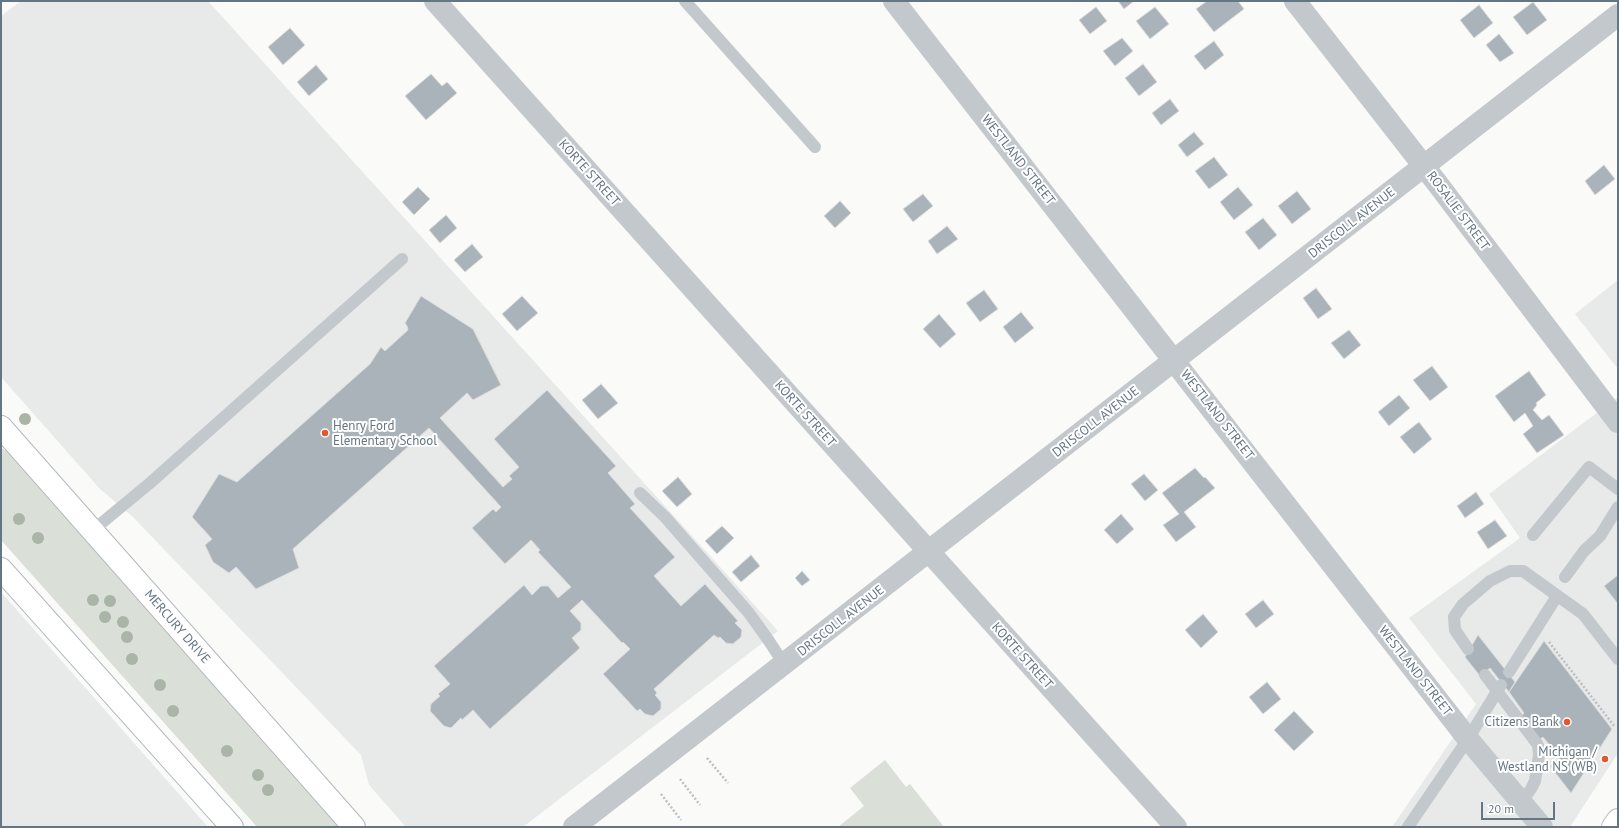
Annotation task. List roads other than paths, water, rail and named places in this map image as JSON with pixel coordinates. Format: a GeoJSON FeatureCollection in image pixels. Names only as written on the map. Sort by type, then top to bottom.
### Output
{"type":"FeatureCollection","features":[{"type":"Feature","properties":{"kind":"street","name":"KORTE STREET"},"geometry":{"type":"LineString","coordinates":[[435,1],[1176,827]]}},
{"type":"Feature","properties":{"kind":"street","name":"WESTLAND STREET"},"geometry":{"type":"LineString","coordinates":[[894,1],[1468,739],[1522,801],[1542,827]]}},
{"type":"Feature","properties":{"kind":"street","name":"ROSALIE STREET"},"geometry":{"type":"LineString","coordinates":[[1295,1],[1616,414]]}},
{"type":"Feature","properties":{"kind":"street","name":"DRISCOLL AVENUE"},"geometry":{"type":"LineString","coordinates":[[574,827],[1618,15]]}},
{"type":"Feature","properties":{"kind":"street","name":"MERCURY DRIVE"},"geometry":{"type":"LineString","coordinates":[[1,427],[354,827]]}},
{"type":"Feature","properties":{"kind":"street"},"geometry":{"type":"LineString","coordinates":[[1,569],[232,827]]}},
{"type":"Feature","properties":{"kind":"street"},"geometry":{"type":"LineString","coordinates":[[1613,827],[1618,820]]}},
{"type":"Feature","properties":{"kind":"lane"},"geometry":{"type":"LineString","coordinates":[[685,1],[815,147]]}},
{"type":"Feature","properties":{"kind":"lane"},"geometry":{"type":"LineString","coordinates":[[92,531],[150,483],[402,259]]}},
{"type":"Feature","properties":{"kind":"lane"},"geometry":{"type":"LineString","coordinates":[[1533,535],[1589,467],[1618,489]]}},
{"type":"Feature","properties":{"kind":"lane"},"geometry":{"type":"LineString","coordinates":[[640,493],[665,517],[749,613],[784,664]]}},
{"type":"Feature","properties":{"kind":"lane"},"geometry":{"type":"LineString","coordinates":[[1565,577],[1584,551],[1600,536],[1618,507]]}},
{"type":"Feature","properties":{"kind":"lane"},"geometry":{"type":"LineString","coordinates":[[1468,649],[1455,630],[1454,617],[1463,604],[1490,581],[1510,571],[1523,571],[1583,614],[1618,659]]}},
{"type":"Feature","properties":{"kind":"lane"},"geometry":{"type":"LineString","coordinates":[[1509,672],[1557,596]]}},
{"type":"Feature","properties":{"kind":"lane"},"geometry":{"type":"LineString","coordinates":[[1485,675],[1499,688],[1538,745],[1539,755],[1535,781],[1531,790],[1522,801]]}},
{"type":"Feature","properties":{"kind":"lane"},"geometry":{"type":"LineString","coordinates":[[1408,827],[1468,739],[1499,688]]}},
{"type":"Feature","properties":{"kind":"place","name":"Henry Ford Elementary School"},"geometry":{"type":"Point","coordinates":[325,433]}},
{"type":"Feature","properties":{"kind":"place","name":"Citizens Bank"},"geometry":{"type":"Point","coordinates":[1567,722]}},
{"type":"Feature","properties":{"kind":"place","name":"Michigan / Westland NS (WB)"},"geometry":{"type":"Point","coordinates":[1605,759]}}]}
